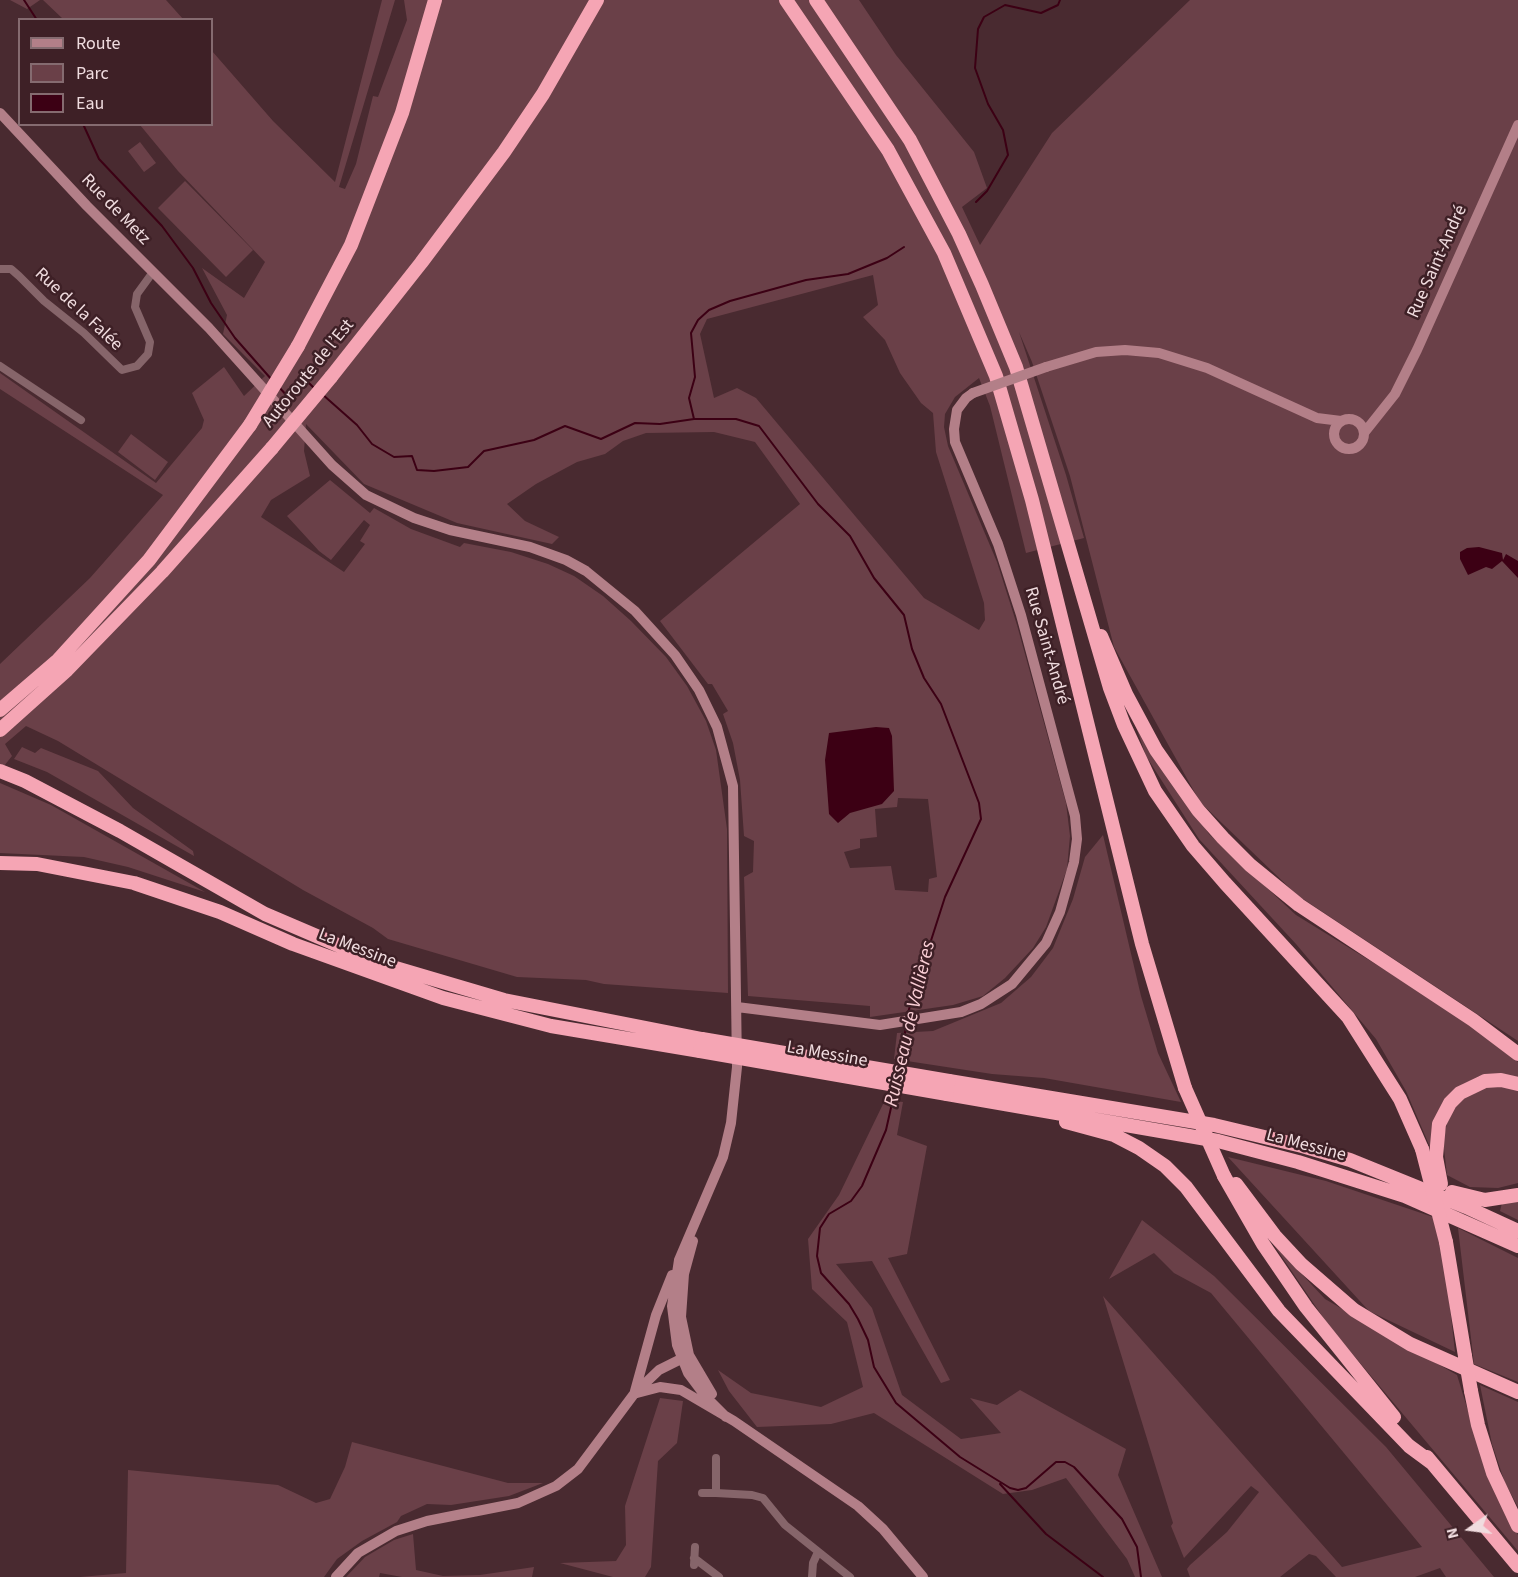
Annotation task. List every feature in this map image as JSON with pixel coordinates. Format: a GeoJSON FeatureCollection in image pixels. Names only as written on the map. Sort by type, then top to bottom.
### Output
{"type":"FeatureCollection","features":[{"type":"Feature","properties":{"kind":"highway","name":"Autoroute de l’Est"},"geometry":{"type":"LineString","coordinates":[[0,710],[58,660],[149,560],[250,426],[298,346],[351,246],[402,113],[435,0]]}},
{"type":"Feature","properties":{"kind":"highway","name":"Autoroute de l’Est"},"geometry":{"type":"LineString","coordinates":[[0,730],[67,670],[131,604],[272,448],[331,377],[421,263],[504,152],[543,94],[597,0]]}},
{"type":"Feature","properties":{"kind":"highway"},"geometry":{"type":"LineString","coordinates":[[786,0],[888,150],[944,253],[996,376],[1032,500],[1162,1011],[1189,1089],[1228,1176],[1263,1244],[1306,1307],[1518,1566]]}},
{"type":"Feature","properties":{"kind":"highway"},"geometry":{"type":"LineString","coordinates":[[816,0],[909,140],[959,234],[982,285],[1016,367],[1088,616],[1124,725],[1155,791],[1173,819],[1212,868],[1348,1017],[1395,1090],[1422,1149],[1450,1243]]}},
{"type":"Feature","properties":{"kind":"highway"},"geometry":{"type":"LineString","coordinates":[[1088,616],[1104,641],[1126,694],[1156,750],[1198,810],[1223,838],[1258,872],[1299,905],[1473,1020],[1518,1054]]}},
{"type":"Feature","properties":{"kind":"highway","name":"La Messine"},"geometry":{"type":"LineString","coordinates":[[0,771],[25,781],[120,831],[229,895],[312,935],[418,976],[554,1012],[701,1045]]}},
{"type":"Feature","properties":{"kind":"highway","name":"La Messine"},"geometry":{"type":"LineString","coordinates":[[0,863],[37,864],[134,883],[209,908],[304,948],[442,998],[551,1026],[701,1045],[948,1087],[1214,1125],[1350,1160],[1466,1207],[1518,1231]]}},
{"type":"Feature","properties":{"kind":"highway"},"geometry":{"type":"LineString","coordinates":[[1518,1084],[1501,1080],[1485,1081],[1460,1093],[1450,1103],[1440,1124],[1436,1156],[1465,1356],[1478,1425],[1493,1473],[1518,1526]]}},
{"type":"Feature","properties":{"kind":"highway","name":"La Messine"},"geometry":{"type":"LineString","coordinates":[[948,1087],[1003,1103],[1218,1141],[1308,1164],[1405,1196],[1518,1246]]}},
{"type":"Feature","properties":{"kind":"highway"},"geometry":{"type":"LineString","coordinates":[[1003,1103],[1114,1135],[1166,1166],[1186,1187],[1279,1311],[1409,1446],[1432,1463]]}},
{"type":"Feature","properties":{"kind":"highway"},"geometry":{"type":"LineString","coordinates":[[1350,1160],[1475,1198],[1495,1201],[1518,1196]]}},
{"type":"Feature","properties":{"kind":"highway"},"geometry":{"type":"LineString","coordinates":[[1228,1176],[1275,1236],[1301,1264],[1354,1310],[1410,1344],[1518,1392]]}},
{"type":"Feature","properties":{"kind":"main road","name":"Rue de Metz"},"geometry":{"type":"LineString","coordinates":[[0,113],[209,328],[332,465],[366,495],[435,526],[530,547],[566,560],[612,591],[634,611],[675,655],[708,706],[724,748],[733,786],[737,1007],[736,1067],[731,1123],[723,1157],[701,1212]]}},
{"type":"Feature","properties":{"kind":"main road","name":"Rue Saint-André"},"geometry":{"type":"LineString","coordinates":[[1364,433],[1395,394],[1417,351],[1518,125]]}},
{"type":"Feature","properties":{"kind":"main road","name":"Rue Saint-André"},"geometry":{"type":"LineString","coordinates":[[737,1007],[828,1020],[890,1024],[961,1012],[981,1004],[1012,984],[1046,942],[1060,912],[1077,839],[1069,790],[1021,615],[998,544],[956,442],[954,429],[957,410],[966,398],[973,393],[1046,367],[1096,352],[1125,350],[1159,353],[1207,368],[1317,418],[1341,421]]}},
{"type":"Feature","properties":{"kind":"main road"},"geometry":{"type":"LineString","coordinates":[[1356,421],[1364,433],[1361,443],[1350,449],[1341,447],[1334,437],[1335,428],[1341,421],[1356,421],[1383,410]]}},
{"type":"Feature","properties":{"kind":"main road","name":"Rue Saint-André"},"geometry":{"type":"LineString","coordinates":[[1317,418],[1334,437]]}},
{"type":"Feature","properties":{"kind":"main road"},"geometry":{"type":"LineString","coordinates":[[634,1394],[645,1363],[656,1315],[701,1212]]}},
{"type":"Feature","properties":{"kind":"main road"},"geometry":{"type":"LineString","coordinates":[[685,1356],[681,1317],[682,1293],[701,1212]]}},
{"type":"Feature","properties":{"kind":"main road"},"geometry":{"type":"LineString","coordinates":[[679,1260],[672,1306],[675,1331],[696,1385],[730,1419]]}},
{"type":"Feature","properties":{"kind":"main road"},"geometry":{"type":"LineString","coordinates":[[336,1577],[358,1553],[396,1531],[427,1521],[518,1503],[556,1486],[584,1462],[634,1394],[659,1370],[685,1356]]}},
{"type":"Feature","properties":{"kind":"main road"},"geometry":{"type":"LineString","coordinates":[[634,1394],[660,1387],[675,1389],[730,1419],[858,1506],[883,1529],[923,1577]]}},
{"type":"Feature","properties":{"kind":"street","name":"Rue de la Falée"},"geometry":{"type":"LineString","coordinates":[[0,269],[11,269],[122,370],[137,366],[148,354],[150,342],[135,307],[137,294],[153,272]]}},
{"type":"Feature","properties":{"kind":"street"},"geometry":{"type":"LineString","coordinates":[[0,366],[81,420]]}},
{"type":"Feature","properties":{"kind":"street"},"geometry":{"type":"LineString","coordinates":[[716,1458],[716,1493]]}},
{"type":"Feature","properties":{"kind":"street"},"geometry":{"type":"LineString","coordinates":[[702,1493],[752,1494],[763,1498],[785,1525],[850,1577]]}},
{"type":"Feature","properties":{"kind":"street"},"geometry":{"type":"LineString","coordinates":[[695,1547],[694,1562],[715,1576]]}},
{"type":"Feature","properties":{"kind":"street"},"geometry":{"type":"LineString","coordinates":[[812,1577],[813,1563],[818,1552]]}},
{"type":"Feature","properties":{"kind":"green space"},"geometry":{"type":"Polygon","coordinates":[[[10,0],[40,0],[27,9],[10,0]]]}},
{"type":"Feature","properties":{"kind":"green space"},"geometry":{"type":"Polygon","coordinates":[[[43,0],[166,0],[182,18],[62,18],[43,0]]]}},
{"type":"Feature","properties":{"kind":"green space"},"geometry":{"type":"Polygon","coordinates":[[[382,0],[395,0],[339,187],[345,189],[356,164],[373,96],[378,97],[407,20],[404,0],[859,0],[896,55],[974,152],[987,188],[962,207],[980,245],[1052,133],[1190,0],[1518,0],[1518,1041],[1297,895],[1200,802],[1114,647],[1070,476],[1032,362],[1019,332],[1084,538],[1026,553],[990,406],[979,378],[955,397],[945,414],[944,427],[948,446],[997,562],[1017,625],[1066,803],[1070,836],[1067,869],[1046,927],[1033,948],[1005,978],[983,996],[953,1005],[870,1017],[870,1006],[748,996],[744,877],[753,872],[754,841],[744,836],[740,780],[733,743],[723,714],[728,711],[712,684],[708,684],[660,621],[800,504],[755,442],[714,432],[646,433],[623,441],[605,454],[577,462],[536,484],[507,504],[525,521],[559,537],[552,544],[457,523],[364,484],[306,424],[304,451],[310,476],[271,500],[261,517],[344,572],[365,544],[360,541],[370,525],[364,520],[331,560],[319,551],[287,516],[330,480],[370,513],[374,508],[411,529],[460,547],[464,543],[511,552],[548,564],[574,576],[603,596],[631,621],[666,657],[687,686],[706,721],[716,750],[727,829],[728,993],[604,984],[586,980],[517,977],[388,939],[58,741],[26,726],[5,744],[12,756],[0,771],[0,664],[90,578],[163,495],[0,389],[0,373],[156,483],[202,428],[204,420],[192,393],[224,367],[244,396],[265,376],[223,334],[227,315],[202,268],[244,298],[265,262],[178,171],[141,126],[213,126],[213,52],[273,121],[335,182],[382,0]],[[873,275],[707,319],[700,334],[714,398],[737,388],[756,398],[924,598],[979,630],[985,620],[984,603],[936,452],[933,413],[921,403],[900,373],[885,340],[863,317],[878,305],[873,275]],[[898,798],[897,807],[875,809],[877,837],[860,839],[860,848],[844,852],[850,868],[891,866],[895,890],[928,892],[929,879],[937,877],[928,799],[898,798]]]}},
{"type":"Feature","properties":{"kind":"green space"},"geometry":{"type":"Polygon","coordinates":[[[140,142],[156,163],[144,172],[128,151],[140,142]]]}},
{"type":"Feature","properties":{"kind":"green space"},"geometry":{"type":"Polygon","coordinates":[[[185,181],[253,250],[226,277],[158,208],[185,181]]]}},
{"type":"Feature","properties":{"kind":"green space"},"geometry":{"type":"Polygon","coordinates":[[[131,434],[168,462],[155,480],[118,452],[131,434]]]}},
{"type":"Feature","properties":{"kind":"green space"},"geometry":{"type":"Polygon","coordinates":[[[1135,724],[1209,834],[1296,915],[1450,1010],[1518,1062],[1518,1078],[1497,1074],[1479,1076],[1463,1084],[1453,1092],[1432,1147],[1430,1147],[1406,1091],[1376,1039],[1296,944],[1199,839],[1146,756],[1135,724]]]}},
{"type":"Feature","properties":{"kind":"green space"},"geometry":{"type":"Polygon","coordinates":[[[22,747],[35,753],[41,748],[98,771],[133,808],[193,851],[194,856],[47,772],[14,759],[22,747]]]}},
{"type":"Feature","properties":{"kind":"green space"},"geometry":{"type":"Polygon","coordinates":[[[0,783],[51,805],[205,892],[128,867],[84,857],[0,853],[0,783]]]}},
{"type":"Feature","properties":{"kind":"green space"},"geometry":{"type":"Polygon","coordinates":[[[1103,835],[1141,996],[1158,1053],[1181,1102],[1044,1078],[992,1074],[894,1059],[897,1033],[933,1031],[1001,1003],[1031,977],[1053,948],[1073,899],[1085,857],[1103,835]]]}},
{"type":"Feature","properties":{"kind":"green space"},"geometry":{"type":"Polygon","coordinates":[[[1494,1085],[1518,1090],[1518,1183],[1498,1188],[1470,1187],[1447,1175],[1443,1140],[1449,1115],[1461,1099],[1478,1088],[1494,1085]]]}},
{"type":"Feature","properties":{"kind":"green space"},"geometry":{"type":"Polygon","coordinates":[[[885,1100],[903,1102],[897,1135],[927,1146],[907,1254],[888,1258],[950,1380],[941,1383],[872,1261],[836,1264],[872,1308],[902,1395],[961,1439],[1001,1433],[970,1398],[997,1405],[1020,1390],[1126,1449],[1118,1475],[1162,1577],[1135,1577],[1127,1559],[1066,1478],[1032,1490],[1003,1494],[874,1413],[831,1424],[757,1427],[729,1391],[718,1370],[751,1393],[821,1407],[863,1387],[847,1322],[812,1289],[808,1239],[839,1195],[885,1100]]]}},
{"type":"Feature","properties":{"kind":"green space"},"geometry":{"type":"Polygon","coordinates":[[[1228,1157],[1326,1181],[1436,1218],[1445,1262],[1455,1352],[1369,1311],[1228,1157]]]}},
{"type":"Feature","properties":{"kind":"green space"},"geometry":{"type":"Polygon","coordinates":[[[1518,1201],[1518,1220],[1500,1211],[1502,1203],[1518,1201]]]}},
{"type":"Feature","properties":{"kind":"green space"},"geometry":{"type":"Polygon","coordinates":[[[1142,1220],[1214,1276],[1386,1447],[1494,1577],[1446,1577],[1440,1568],[1415,1577],[1336,1577],[1316,1556],[1309,1554],[1280,1577],[1190,1577],[1187,1569],[1190,1565],[1227,1532],[1259,1492],[1251,1486],[1184,1558],[1171,1526],[1173,1523],[1103,1296],[1342,1567],[1422,1547],[1211,1293],[1174,1273],[1154,1253],[1109,1279],[1142,1220]]]}},
{"type":"Feature","properties":{"kind":"green space"},"geometry":{"type":"Polygon","coordinates":[[[1458,1228],[1518,1258],[1518,1382],[1474,1364],[1458,1228]]]}},
{"type":"Feature","properties":{"kind":"green space"},"geometry":{"type":"Polygon","coordinates":[[[1271,1241],[1325,1299],[1457,1375],[1485,1466],[1518,1535],[1518,1551],[1329,1326],[1271,1241]]]}},
{"type":"Feature","properties":{"kind":"green space"},"geometry":{"type":"Polygon","coordinates":[[[1480,1385],[1518,1402],[1518,1507],[1505,1483],[1492,1444],[1480,1385]]]}},
{"type":"Feature","properties":{"kind":"green space"},"geometry":{"type":"Polygon","coordinates":[[[660,1398],[683,1401],[677,1443],[658,1461],[651,1567],[645,1577],[613,1577],[560,1563],[616,1561],[626,1545],[625,1506],[660,1398]]]}},
{"type":"Feature","properties":{"kind":"green space"},"geometry":{"type":"Polygon","coordinates":[[[352,1442],[508,1483],[543,1483],[509,1496],[451,1505],[427,1504],[401,1516],[397,1522],[362,1541],[337,1559],[324,1577],[80,1577],[126,1573],[128,1470],[278,1485],[316,1503],[330,1499],[345,1467],[352,1442]]]}},
{"type":"Feature","properties":{"kind":"green space"},"geometry":{"type":"Polygon","coordinates":[[[413,1534],[416,1570],[443,1576],[480,1575],[534,1567],[532,1577],[402,1577],[380,1573],[379,1577],[346,1577],[365,1557],[394,1540],[413,1534]]]}},
{"type":"Feature","properties":{"kind":"water"},"geometry":{"type":"Polygon","coordinates":[[[1479,547],[1502,553],[1503,560],[1506,554],[1518,561],[1518,578],[1502,561],[1492,569],[1486,567],[1468,575],[1460,559],[1460,552],[1467,548],[1479,547]]]}},
{"type":"Feature","properties":{"kind":"water"},"geometry":{"type":"Polygon","coordinates":[[[876,727],[889,728],[892,736],[894,791],[882,804],[850,813],[838,823],[829,814],[825,760],[829,733],[876,727]]]}},
{"type":"Feature","properties":{"kind":"waterway"},"geometry":{"type":"LineString","coordinates":[[24,0],[36,18]]}},
{"type":"Feature","properties":{"kind":"waterway","name":"Ruisseau de Vallières"},"geometry":{"type":"LineString","coordinates":[[976,202],[987,191],[1008,155],[1003,130],[988,104],[975,68],[978,29],[984,17],[1005,5],[1041,13],[1058,5],[1060,0]]}},
{"type":"Feature","properties":{"kind":"waterway"},"geometry":{"type":"LineString","coordinates":[[84,126],[99,159],[162,226],[193,268],[211,303],[235,338],[272,380]]}},
{"type":"Feature","properties":{"kind":"waterway","name":"Ruisseau de Vallières"},"geometry":{"type":"LineString","coordinates":[[904,247],[887,258],[848,274],[806,280],[730,301],[709,310],[698,320],[691,333],[695,377],[689,398],[694,419],[736,419],[759,426],[818,504],[850,536],[874,578],[904,615],[912,649],[924,678],[941,704],[979,803],[981,819],[945,897],[920,968],[907,1017]]}},
{"type":"Feature","properties":{"kind":"waterway"},"geometry":{"type":"LineString","coordinates":[[278,386],[289,398],[308,382],[315,389]]}},
{"type":"Feature","properties":{"kind":"waterway"},"geometry":{"type":"LineString","coordinates":[[322,394],[357,425],[372,444],[394,457],[412,456],[417,470],[434,471],[468,467],[484,451],[534,440],[565,426],[601,439],[635,423],[660,424],[694,419]]}},
{"type":"Feature","properties":{"kind":"waterway","name":"Ruisseau de Vallières"},"geometry":{"type":"LineString","coordinates":[[900,1067],[906,1026]]}},
{"type":"Feature","properties":{"kind":"waterway","name":"Ruisseau de Vallières"},"geometry":{"type":"LineString","coordinates":[[895,1090],[886,1130],[862,1186],[851,1201],[829,1214],[820,1228],[817,1256],[821,1273],[849,1304],[858,1319],[868,1340],[874,1367],[896,1403],[960,1457],[1010,1488],[1018,1490],[1026,1488],[1056,1462],[1065,1462],[1074,1467],[1122,1519],[1137,1547],[1141,1577]]}},
{"type":"Feature","properties":{"kind":"waterway"},"geometry":{"type":"LineString","coordinates":[[1000,1484],[1046,1534],[1103,1577]]}}]}
